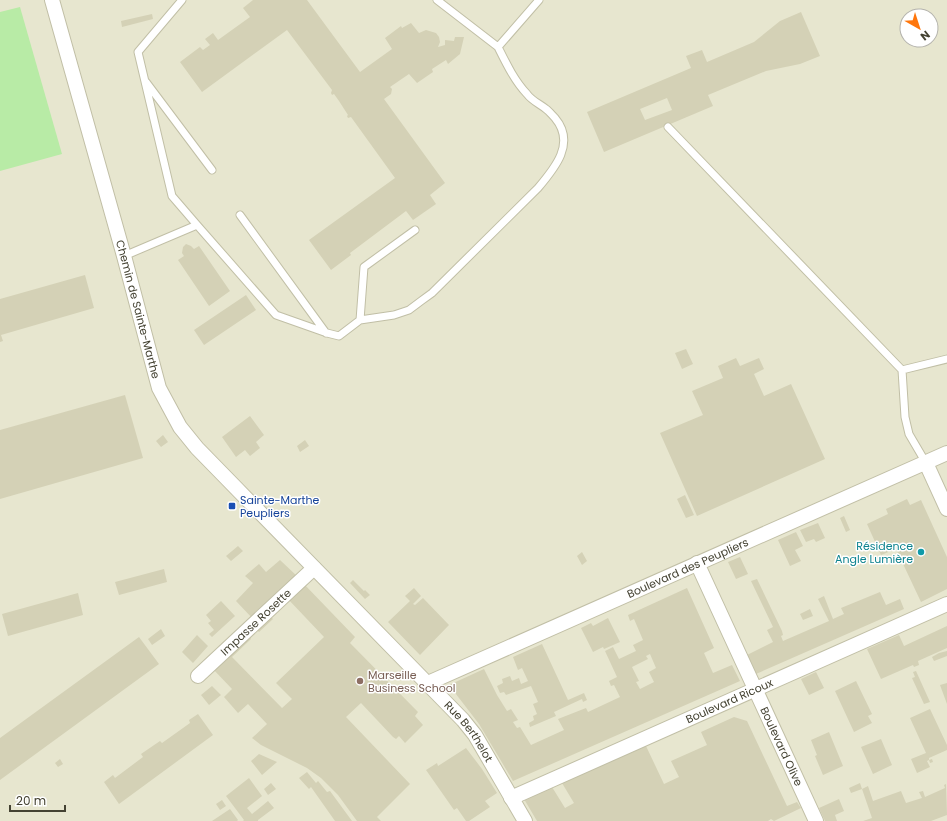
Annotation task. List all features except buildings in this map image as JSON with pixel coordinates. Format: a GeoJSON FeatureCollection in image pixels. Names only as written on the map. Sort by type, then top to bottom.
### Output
{"type":"FeatureCollection","features":[{"type":"Feature","properties":{"kind":"street","name":"Chemin de Sainte-Marthe"},"geometry":{"type":"LineString","coordinates":[[52,0],[124,256],[159,388],[180,427],[202,453],[314,568]]}},
{"type":"Feature","properties":{"kind":"street","name":"Boulevard des Peupliers"},"geometry":{"type":"LineString","coordinates":[[428,683],[947,453]]}},
{"type":"Feature","properties":{"kind":"street"},"geometry":{"type":"LineString","coordinates":[[926,463],[947,509]]}},
{"type":"Feature","properties":{"kind":"street","name":"Boulevard Olive"},"geometry":{"type":"LineString","coordinates":[[697,563],[816,821]]}},
{"type":"Feature","properties":{"kind":"street","name":"Impasse Rosette"},"geometry":{"type":"LineString","coordinates":[[198,676],[314,568]]}},
{"type":"Feature","properties":{"kind":"street","name":"Rue Berthelot"},"geometry":{"type":"LineString","coordinates":[[314,568],[463,720],[475,735],[524,821]]}},
{"type":"Feature","properties":{"kind":"street","name":"Boulevard Ricoux"},"geometry":{"type":"LineString","coordinates":[[511,798],[947,604]]}},
{"type":"Feature","properties":{"kind":"lane"},"geometry":{"type":"LineString","coordinates":[[182,0],[138,52],[172,196],[276,315],[339,336],[360,320],[394,315],[409,310],[432,293],[538,188],[551,172],[562,154],[564,135],[560,124],[547,109],[535,102],[527,94],[516,80],[498,47],[437,0]]}},
{"type":"Feature","properties":{"kind":"lane"},"geometry":{"type":"LineString","coordinates":[[498,47],[539,0]]}},
{"type":"Feature","properties":{"kind":"lane"},"geometry":{"type":"LineString","coordinates":[[144,79],[212,170]]}},
{"type":"Feature","properties":{"kind":"lane"},"geometry":{"type":"LineString","coordinates":[[668,127],[902,370],[905,417],[909,434],[926,463]]}},
{"type":"Feature","properties":{"kind":"lane"},"geometry":{"type":"LineString","coordinates":[[240,215],[327,333]]}},
{"type":"Feature","properties":{"kind":"lane"},"geometry":{"type":"LineString","coordinates":[[124,256],[197,225]]}},
{"type":"Feature","properties":{"kind":"lane"},"geometry":{"type":"LineString","coordinates":[[360,320],[364,267],[415,230]]}},
{"type":"Feature","properties":{"kind":"lane"},"geometry":{"type":"LineString","coordinates":[[902,370],[947,359]]}},
{"type":"Feature","properties":{"kind":"shaded area"},"geometry":{"type":"Polygon","coordinates":[[[0,0],[947,0],[947,821],[0,821],[0,0]]]}},
{"type":"Feature","properties":{"kind":"green space"},"geometry":{"type":"Polygon","coordinates":[[[20,7],[62,154],[0,171],[0,12],[20,7]]]}},
{"type":"Feature","properties":{"kind":"place","name":"Sainte-Marthe Peupliers"},"geometry":{"type":"Point","coordinates":[232,506]}},
{"type":"Feature","properties":{"kind":"place","name":"Résidence Angle Lumière"},"geometry":{"type":"Point","coordinates":[921,552]}},
{"type":"Feature","properties":{"kind":"place","name":"Marseille Business School"},"geometry":{"type":"Point","coordinates":[360,681]}}]}
